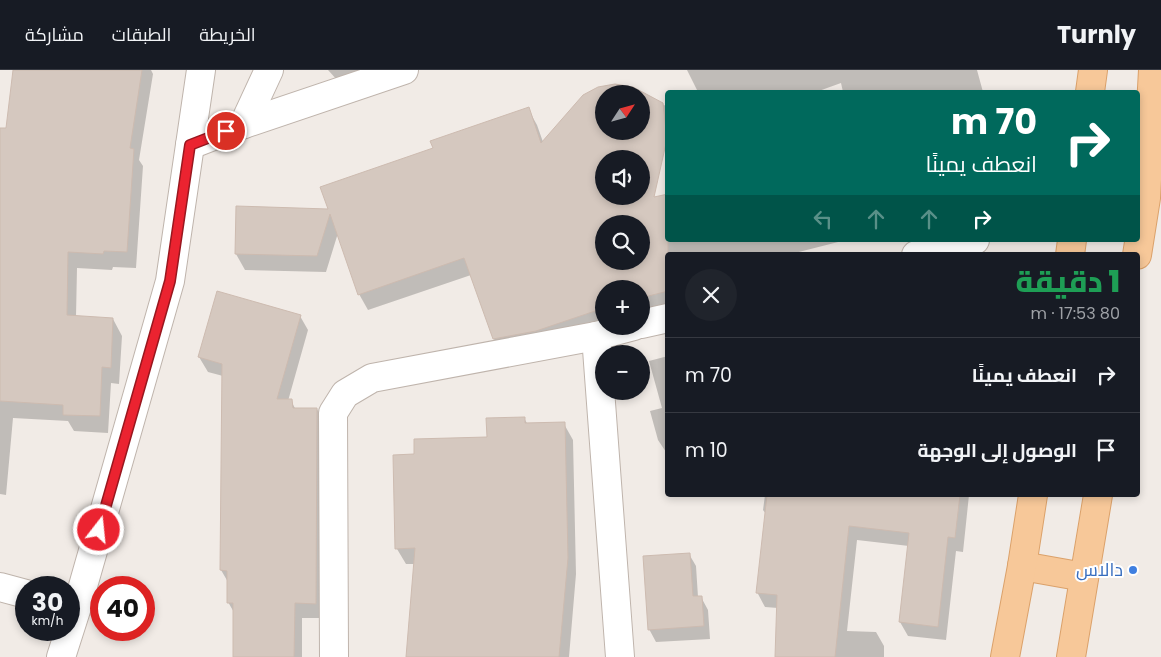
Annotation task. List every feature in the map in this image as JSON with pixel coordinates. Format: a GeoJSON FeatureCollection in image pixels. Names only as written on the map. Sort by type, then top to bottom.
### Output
{"type":"FeatureCollection","features":[{"type":"Feature","properties":{"kind":"main road"},"geometry":{"type":"LineString","coordinates":[[1090,90],[1092,70]]}},
{"type":"Feature","properties":{"kind":"main road"},"geometry":{"type":"LineString","coordinates":[[1140,236],[1146,198],[1153,70]]}},
{"type":"Feature","properties":{"kind":"main road"},"geometry":{"type":"LineString","coordinates":[[1004,657],[1022,566],[1033,497]]}},
{"type":"Feature","properties":{"kind":"main road"},"geometry":{"type":"LineString","coordinates":[[1072,657],[1098,497]]}},
{"type":"Feature","properties":{"kind":"main road"},"geometry":{"type":"LineString","coordinates":[[1022,566],[1084,577]]}},
{"type":"Feature","properties":{"kind":"street"},"geometry":{"type":"LineString","coordinates":[[80,583],[170,281],[201,70]]}},
{"type":"Feature","properties":{"kind":"street"},"geometry":{"type":"LineString","coordinates":[[244,124],[269,70]]}},
{"type":"Feature","properties":{"kind":"street"},"geometry":{"type":"LineString","coordinates":[[190,145],[244,124],[404,70]]}},
{"type":"Feature","properties":{"kind":"street"},"geometry":{"type":"LineString","coordinates":[[928,252],[967,242]]}},
{"type":"Feature","properties":{"kind":"street"},"geometry":{"type":"LineString","coordinates":[[650,322],[665,319]]}},
{"type":"Feature","properties":{"kind":"street"},"geometry":{"type":"LineString","coordinates":[[334,657],[334,413],[345,394],[372,378],[600,335]]}},
{"type":"Feature","properties":{"kind":"street"},"geometry":{"type":"LineString","coordinates":[[596,336],[620,657]]}},
{"type":"Feature","properties":{"kind":"street"},"geometry":{"type":"LineString","coordinates":[[0,587],[15,591]]}},
{"type":"Feature","properties":{"kind":"street"},"geometry":{"type":"LineString","coordinates":[[61,657],[65,641]]}},
{"type":"Feature","properties":{"kind":"building"},"geometry":{"type":"Polygon","coordinates":[[[13,70],[142,70],[130,148],[134,149],[127,252],[104,251],[103,254],[68,252],[67,315],[113,318],[111,368],[102,367],[100,416],[63,415],[63,405],[0,401],[0,128],[6,128],[13,70]]]}},
{"type":"Feature","properties":{"kind":"building"},"geometry":{"type":"Polygon","coordinates":[[[595,89],[595,140],[650,140],[650,96],[663,103],[665,148],[654,197],[665,195],[665,242],[668,242],[668,252],[665,252],[665,292],[650,296],[650,280],[595,280],[595,311],[536,331],[493,339],[464,258],[358,295],[330,214],[317,256],[235,254],[236,206],[328,209],[320,187],[433,148],[430,141],[529,107],[541,143],[583,95],[595,89]]]}},
{"type":"Feature","properties":{"kind":"building"},"geometry":{"type":"Polygon","coordinates":[[[217,291],[301,315],[277,399],[292,399],[293,408],[317,408],[316,604],[295,603],[294,657],[233,657],[233,603],[227,603],[227,571],[220,570],[222,364],[198,357],[217,291]]]}},
{"type":"Feature","properties":{"kind":"building"},"geometry":{"type":"Polygon","coordinates":[[[525,417],[525,423],[565,422],[568,558],[559,657],[406,657],[415,548],[395,549],[393,455],[414,454],[414,439],[487,437],[486,418],[525,417]]]}},
{"type":"Feature","properties":{"kind":"building"},"geometry":{"type":"Polygon","coordinates":[[[767,497],[960,497],[955,538],[948,537],[938,627],[899,622],[909,533],[849,526],[835,657],[775,657],[777,595],[756,593],[767,497]]]}},
{"type":"Feature","properties":{"kind":"building"},"geometry":{"type":"Polygon","coordinates":[[[690,553],[693,596],[702,596],[704,626],[648,630],[643,556],[690,553]]]}},
{"type":"Feature","properties":{"kind":"place","name":"دالاس"},"geometry":{"type":"Point","coordinates":[1133,570]}},
{"type":"Feature","properties":{"kind":"route"},"geometry":{"type":"LineString","coordinates":[[99,530],[170,281],[190,145],[226,131]]}}]}
